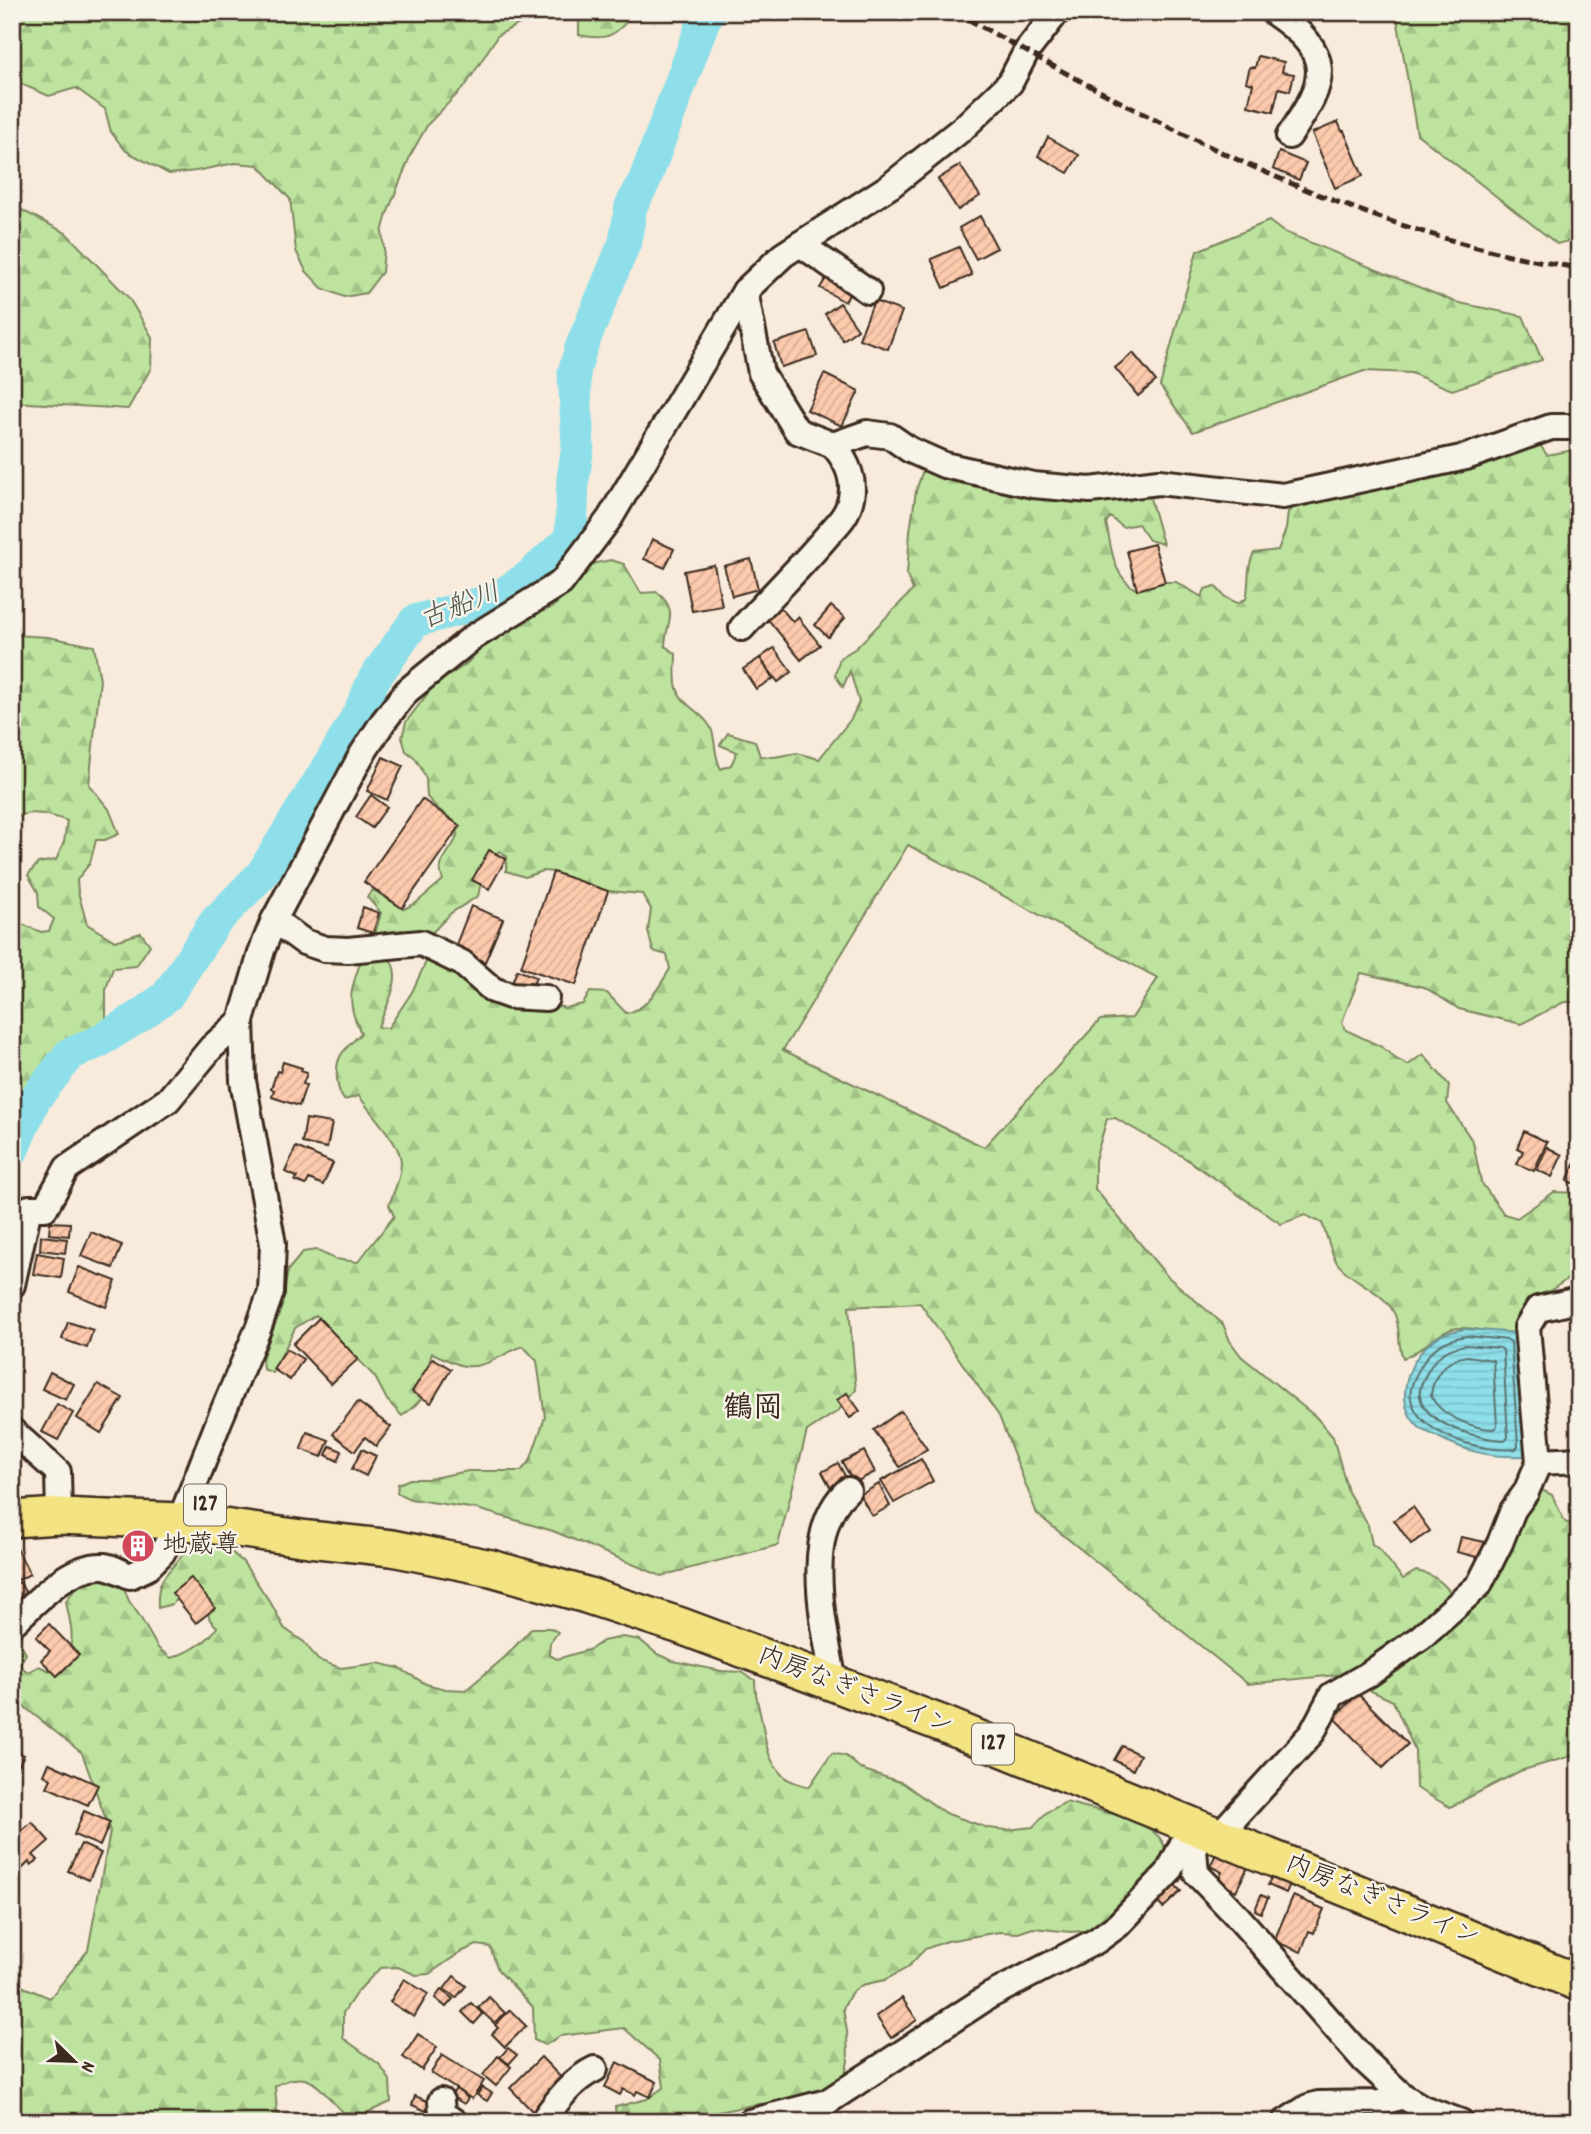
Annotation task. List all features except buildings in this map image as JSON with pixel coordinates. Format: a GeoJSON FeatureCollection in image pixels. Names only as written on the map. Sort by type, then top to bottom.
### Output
{"type":"FeatureCollection","features":[{"type":"Feature","properties":{"kind":"highway","name":"内房なぎさライン"},"geometry":{"type":"LineString","coordinates":[[12,1498],[59,1506],[184,1511],[309,1539],[392,1548],[491,1568],[586,1595],[681,1626],[943,1724],[1579,1983]]}},
{"type":"Feature","properties":{"kind":"highway","name":"内房なぎさライン"},"geometry":{"type":"LineString","coordinates":[[12,1519],[59,1506]]}},
{"type":"Feature","properties":{"kind":"street"},"geometry":{"type":"LineString","coordinates":[[12,1624],[65,1579],[87,1568],[106,1566],[130,1576],[147,1568],[162,1553],[184,1511],[271,1292],[273,1244],[243,1081],[241,1021],[274,920],[325,821],[383,722],[407,691],[472,638],[561,583],[610,518],[745,291],[783,255],[890,186],[963,128],[1010,83],[1026,52],[1056,12]]}},
{"type":"Feature","properties":{"kind":"street"},"geometry":{"type":"LineString","coordinates":[[1273,12],[1309,42],[1320,64],[1316,91],[1289,136]]}},
{"type":"Feature","properties":{"kind":"street"},"geometry":{"type":"LineString","coordinates":[[800,244],[868,291]]}},
{"type":"Feature","properties":{"kind":"street"},"geometry":{"type":"LineString","coordinates":[[742,628],[842,518],[850,505],[851,480],[846,459],[834,445],[797,431],[761,373],[745,291]]}},
{"type":"Feature","properties":{"kind":"street"},"geometry":{"type":"LineString","coordinates":[[834,445],[867,433],[890,436],[910,450],[944,465],[1033,485],[1090,490],[1159,482],[1283,496],[1466,457],[1551,427],[1579,427]]}},
{"type":"Feature","properties":{"kind":"street"},"geometry":{"type":"LineString","coordinates":[[274,920],[304,942],[325,949],[348,950],[421,943],[463,963],[493,990],[510,996],[546,998]]}},
{"type":"Feature","properties":{"kind":"street"},"geometry":{"type":"LineString","coordinates":[[12,1285],[29,1208],[45,1208],[67,1168],[168,1100],[211,1048],[241,1021]]}},
{"type":"Feature","properties":{"kind":"street"},"geometry":{"type":"LineString","coordinates":[[749,2122],[827,2102],[989,1996],[1096,1941],[1118,1925],[1205,1831],[1312,1733],[1332,1695],[1369,1674],[1421,1637],[1479,1585],[1513,1510],[1526,1492],[1539,1462],[1527,1327],[1538,1309],[1579,1300]]}},
{"type":"Feature","properties":{"kind":"street"},"geometry":{"type":"LineString","coordinates":[[12,1431],[58,1472],[59,1506]]}},
{"type":"Feature","properties":{"kind":"street"},"geometry":{"type":"LineString","coordinates":[[1539,1462],[1579,1460]]}},
{"type":"Feature","properties":{"kind":"street"},"geometry":{"type":"LineString","coordinates":[[834,1683],[820,1594],[820,1558],[828,1518],[837,1499],[848,1490]]}},
{"type":"Feature","properties":{"kind":"street"},"geometry":{"type":"LineString","coordinates":[[1205,1831],[1196,1872],[1366,2061],[1403,2096],[1423,2108],[1461,2122]]}},
{"type":"Feature","properties":{"kind":"street"},"geometry":{"type":"LineString","coordinates":[[542,2122],[552,2107],[583,2075],[595,2069]]}},
{"type":"Feature","properties":{"kind":"street"},"geometry":{"type":"LineString","coordinates":[[1285,2122],[1307,2107],[1380,2103],[1403,2096]]}},
{"type":"Feature","properties":{"kind":"street"},"geometry":{"type":"LineString","coordinates":[[441,2101],[442,2113],[455,2122]]}},
{"type":"Feature","properties":{"kind":"green space"},"geometry":{"type":"Polygon","coordinates":[[[12,12],[548,12],[544,18],[521,23],[498,35],[466,85],[428,124],[411,154],[387,214],[382,232],[382,272],[366,293],[344,297],[322,288],[306,271],[296,251],[290,199],[258,165],[235,163],[169,174],[126,151],[111,132],[105,109],[76,88],[49,96],[12,80],[12,12]]]}},
{"type":"Feature","properties":{"kind":"green space"},"geometry":{"type":"Polygon","coordinates":[[[585,12],[635,12],[617,31],[605,37],[590,37],[579,35],[579,18],[585,12]]]}},
{"type":"Feature","properties":{"kind":"green space"},"geometry":{"type":"Polygon","coordinates":[[[1396,12],[1579,12],[1579,238],[1557,244],[1417,134],[1396,12]]]}},
{"type":"Feature","properties":{"kind":"green space"},"geometry":{"type":"Polygon","coordinates":[[[12,205],[66,233],[129,298],[152,337],[151,368],[128,409],[12,402],[12,205]]]}},
{"type":"Feature","properties":{"kind":"green space"},"geometry":{"type":"Polygon","coordinates":[[[1269,221],[1282,231],[1455,302],[1523,316],[1542,360],[1452,390],[1411,373],[1364,371],[1193,432],[1160,386],[1197,251],[1269,221]]]}},
{"type":"Feature","properties":{"kind":"green space"},"geometry":{"type":"Polygon","coordinates":[[[1538,442],[1547,455],[1579,449],[1579,1002],[1564,1002],[1521,1024],[1459,1009],[1424,987],[1361,973],[1342,1022],[1346,1030],[1382,1047],[1408,1065],[1423,1054],[1449,1085],[1447,1103],[1473,1142],[1481,1182],[1504,1214],[1517,1218],[1554,1192],[1579,1193],[1579,1271],[1528,1302],[1530,1316],[1514,1337],[1474,1329],[1452,1329],[1403,1358],[1395,1315],[1377,1293],[1338,1264],[1322,1223],[1305,1215],[1281,1224],[1182,1156],[1115,1118],[1107,1119],[1095,1160],[1095,1189],[1167,1276],[1223,1324],[1230,1341],[1241,1356],[1316,1417],[1333,1437],[1348,1492],[1368,1525],[1372,1544],[1403,1579],[1416,1571],[1429,1575],[1445,1586],[1458,1603],[1491,1566],[1540,1489],[1552,1495],[1565,1522],[1579,1528],[1579,1760],[1571,1756],[1520,1771],[1450,1807],[1416,1788],[1415,1750],[1393,1701],[1337,1675],[1248,1684],[1037,1514],[999,1416],[920,1303],[849,1307],[856,1390],[838,1411],[807,1431],[778,1545],[661,1576],[553,1531],[477,1509],[410,1499],[397,1493],[398,1484],[410,1479],[427,1479],[468,1471],[521,1471],[530,1461],[545,1417],[537,1361],[523,1346],[487,1363],[472,1366],[460,1365],[432,1353],[424,1393],[402,1416],[387,1400],[375,1377],[316,1315],[295,1328],[273,1373],[263,1369],[262,1359],[281,1309],[288,1270],[303,1252],[316,1250],[335,1259],[358,1262],[394,1216],[389,1205],[401,1168],[398,1150],[359,1096],[344,1100],[337,1078],[341,1055],[361,1033],[353,1013],[351,997],[361,961],[375,955],[386,955],[392,963],[395,981],[378,1027],[388,1028],[412,992],[430,953],[565,1008],[583,1004],[590,992],[607,993],[626,1013],[647,1002],[670,969],[667,955],[653,951],[648,931],[651,909],[642,894],[608,891],[553,872],[543,871],[525,877],[506,871],[507,857],[500,851],[487,858],[478,896],[451,913],[427,938],[413,938],[402,930],[375,934],[381,913],[367,897],[373,890],[404,909],[416,903],[443,880],[442,862],[457,836],[458,824],[427,797],[426,779],[414,757],[406,751],[402,738],[406,722],[434,685],[465,665],[482,648],[522,619],[551,608],[569,593],[581,572],[596,563],[611,560],[624,564],[641,593],[657,592],[668,605],[670,617],[665,646],[676,654],[677,688],[684,700],[709,725],[721,769],[731,765],[737,752],[720,745],[728,733],[755,741],[760,756],[774,757],[797,753],[819,759],[851,719],[859,702],[850,671],[843,687],[835,675],[840,658],[856,648],[913,590],[907,575],[910,531],[916,491],[923,470],[955,476],[1147,487],[1163,544],[1149,540],[1138,524],[1123,527],[1110,517],[1106,523],[1114,561],[1122,577],[1137,590],[1165,582],[1176,582],[1202,597],[1205,589],[1215,586],[1225,597],[1237,603],[1246,599],[1254,553],[1278,550],[1286,529],[1288,512],[1298,504],[1538,442]],[[908,845],[783,1050],[984,1147],[1100,1020],[1132,1018],[1158,978],[908,845]]]}},
{"type":"Feature","properties":{"kind":"green space"},"geometry":{"type":"Polygon","coordinates":[[[12,635],[48,637],[94,646],[100,680],[89,785],[109,809],[119,834],[105,840],[96,840],[90,863],[77,880],[78,892],[87,924],[115,941],[141,933],[150,945],[136,966],[113,968],[106,989],[106,1019],[100,1045],[74,1070],[54,1075],[32,1094],[24,1107],[12,1108],[12,920],[41,932],[49,931],[54,919],[39,907],[38,892],[28,875],[38,863],[56,860],[64,842],[67,821],[32,813],[12,819],[12,635]]]}},
{"type":"Feature","properties":{"kind":"green space"},"geometry":{"type":"Polygon","coordinates":[[[209,1544],[230,1551],[243,1562],[284,1628],[304,1642],[318,1660],[341,1668],[378,1663],[399,1668],[426,1684],[445,1689],[466,1690],[505,1657],[532,1628],[550,1628],[558,1632],[550,1643],[549,1655],[557,1659],[591,1649],[603,1641],[623,1637],[640,1640],[657,1654],[673,1661],[721,1671],[741,1672],[755,1680],[769,1754],[777,1769],[792,1781],[809,1787],[832,1753],[846,1756],[861,1769],[903,1783],[945,1813],[988,1828],[1006,1830],[1033,1827],[1047,1812],[1066,1802],[1118,1815],[1152,1831],[1162,1842],[1166,1857],[1160,1875],[1106,1929],[1071,1932],[1033,1928],[1018,1933],[999,1932],[947,1941],[925,1949],[907,1968],[885,1980],[862,1985],[851,1993],[843,2009],[848,2061],[844,2079],[826,2098],[785,2105],[757,2104],[709,2114],[698,2122],[637,2122],[616,2117],[615,2107],[647,2099],[664,2087],[660,2060],[624,2028],[560,2036],[545,2045],[534,2040],[533,2007],[498,1970],[490,1947],[477,1945],[461,1952],[429,1974],[416,1975],[398,1967],[380,1968],[357,1992],[343,2013],[343,2038],[379,2064],[390,2080],[391,2102],[366,2113],[343,2112],[314,2083],[298,2078],[275,2086],[277,2112],[289,2122],[12,2122],[12,1982],[50,1998],[88,1950],[110,1831],[82,1753],[12,1697],[12,1644],[22,1646],[26,1654],[19,1665],[28,1672],[39,1666],[50,1671],[66,1655],[72,1640],[66,1601],[72,1592],[85,1582],[99,1580],[124,1588],[158,1648],[171,1658],[191,1650],[208,1638],[217,1627],[210,1620],[207,1610],[187,1591],[172,1604],[158,1608],[159,1587],[187,1548],[209,1544]]]}},
{"type":"Feature","properties":{"kind":"green space"},"geometry":{"type":"Polygon","coordinates":[[[1401,2106],[1403,2122],[1325,2122],[1329,2112],[1401,2106]]]}},
{"type":"Feature","properties":{"kind":"water"},"geometry":{"type":"Polygon","coordinates":[[[1465,1329],[1518,1333],[1525,1456],[1491,1455],[1470,1450],[1423,1430],[1411,1417],[1405,1395],[1406,1383],[1415,1360],[1435,1339],[1465,1329]]]}},
{"type":"Feature","properties":{"kind":"waterway","name":"古船川"},"geometry":{"type":"LineString","coordinates":[[12,1151],[34,1100],[70,1054],[98,1042],[167,996],[215,922],[262,874],[339,749],[374,679],[415,621],[496,599],[531,575],[568,541],[571,535],[573,479],[578,446],[574,372],[581,348],[625,242],[631,206],[644,182],[705,17],[710,12]]}},
{"type":"Feature","properties":{"kind":"railway"},"geometry":{"type":"LineString","coordinates":[[955,12],[1179,132],[1334,201],[1414,229],[1496,252],[1579,268]]}},
{"type":"Feature","properties":{"kind":"place","name":"地蔵尊"},"geometry":{"type":"Point","coordinates":[138,1546]}},
{"type":"Feature","properties":{"kind":"district","name":"鶴岡"},"geometry":{"type":"Point","coordinates":[753,1410]}}]}
